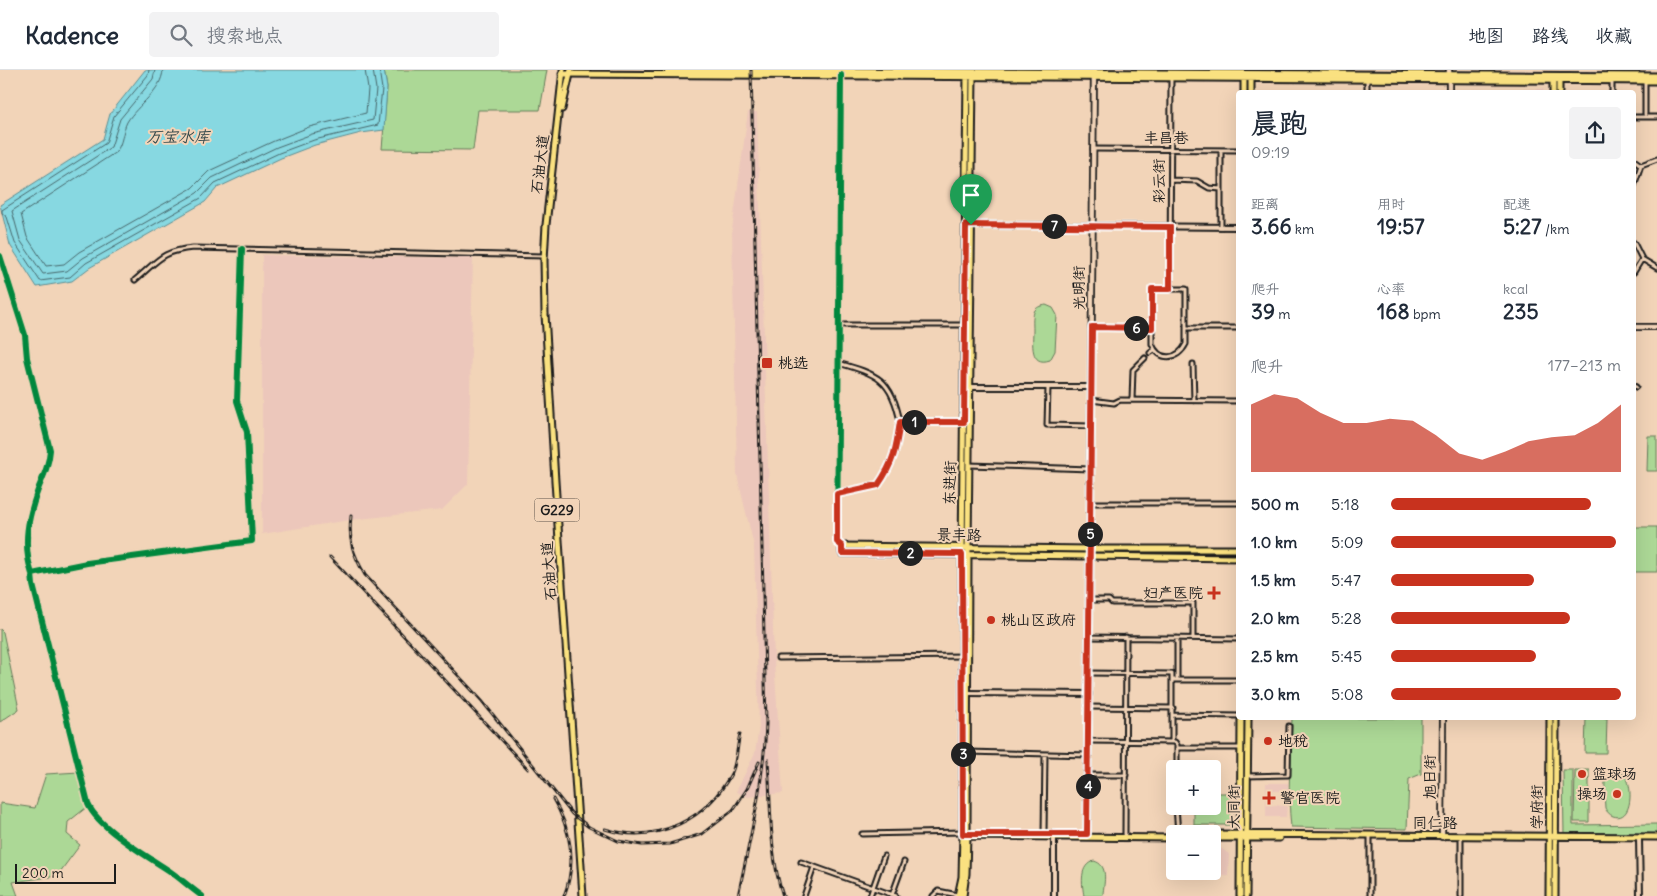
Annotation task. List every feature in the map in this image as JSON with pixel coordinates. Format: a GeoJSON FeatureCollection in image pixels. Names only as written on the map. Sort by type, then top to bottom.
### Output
{"type":"FeatureCollection","features":[{"type":"Feature","properties":{"kind":"main road"},"geometry":{"type":"LineString","coordinates":[[667,70],[1449,75],[1657,81]]}},
{"type":"Feature","properties":{"kind":"main road"},"geometry":{"type":"LineString","coordinates":[[562,72],[841,75],[970,72]]}},
{"type":"Feature","properties":{"kind":"main road","name":"石油大道"},"geometry":{"type":"LineString","coordinates":[[562,72],[548,207],[545,256],[545,314],[582,896]]}},
{"type":"Feature","properties":{"kind":"main road","name":"石油大道"},"geometry":{"type":"LineString","coordinates":[[558,124],[570,72]]}},
{"type":"Feature","properties":{"kind":"main road","name":"东进街"},"geometry":{"type":"LineString","coordinates":[[960,896],[966,874],[964,834],[964,422],[970,72]]}},
{"type":"Feature","properties":{"kind":"main road","name":"光明街"},"geometry":{"type":"LineString","coordinates":[[1087,835],[1094,73]]}},
{"type":"Feature","properties":{"kind":"main road"},"geometry":{"type":"LineString","coordinates":[[1244,73],[1244,90]]}},
{"type":"Feature","properties":{"kind":"main road"},"geometry":{"type":"LineString","coordinates":[[1251,74],[1251,90]]}},
{"type":"Feature","properties":{"kind":"main road"},"geometry":{"type":"LineString","coordinates":[[1351,74],[1367,79],[1449,75]]}},
{"type":"Feature","properties":{"kind":"main road"},"geometry":{"type":"LineString","coordinates":[[1449,75],[1449,90]]}},
{"type":"Feature","properties":{"kind":"main road"},"geometry":{"type":"LineString","coordinates":[[1556,79],[1657,76]]}},
{"type":"Feature","properties":{"kind":"main road"},"geometry":{"type":"LineString","coordinates":[[1553,90],[1556,79]]}},
{"type":"Feature","properties":{"kind":"main road"},"geometry":{"type":"LineString","coordinates":[[1556,79],[1559,90]]}},
{"type":"Feature","properties":{"kind":"main road","name":"东进街"},"geometry":{"type":"LineString","coordinates":[[965,551],[970,387],[968,225]]}},
{"type":"Feature","properties":{"kind":"main road"},"geometry":{"type":"LineString","coordinates":[[1636,327],[1657,327]]}},
{"type":"Feature","properties":{"kind":"main road","name":"景丰路"},"geometry":{"type":"LineString","coordinates":[[842,546],[965,551],[1090,552],[1236,549]]}},
{"type":"Feature","properties":{"kind":"main road","name":"景丰路"},"geometry":{"type":"LineString","coordinates":[[1090,552],[1236,558]]}},
{"type":"Feature","properties":{"kind":"main road","name":"东进街"},"geometry":{"type":"LineString","coordinates":[[964,834],[967,752],[965,656]]}},
{"type":"Feature","properties":{"kind":"main road","name":"大同街"},"geometry":{"type":"LineString","coordinates":[[1240,720],[1246,896]]}},
{"type":"Feature","properties":{"kind":"main road","name":"大同街"},"geometry":{"type":"LineString","coordinates":[[1240,896],[1247,776],[1248,720]]}},
{"type":"Feature","properties":{"kind":"main road","name":"旭日街"},"geometry":{"type":"LineString","coordinates":[[1442,837],[1443,720]]}},
{"type":"Feature","properties":{"kind":"main road","name":"学府街"},"geometry":{"type":"LineString","coordinates":[[1550,720],[1555,896]]}},
{"type":"Feature","properties":{"kind":"main road","name":"学府街"},"geometry":{"type":"LineString","coordinates":[[1549,896],[1553,837],[1556,720]]}},
{"type":"Feature","properties":{"kind":"main road"},"geometry":{"type":"LineString","coordinates":[[964,834],[1054,835]]}},
{"type":"Feature","properties":{"kind":"main road"},"geometry":{"type":"LineString","coordinates":[[964,834],[1166,835]]}},
{"type":"Feature","properties":{"kind":"main road"},"geometry":{"type":"LineString","coordinates":[[1087,835],[1166,835]]}},
{"type":"Feature","properties":{"kind":"main road","name":"同仁路"},"geometry":{"type":"LineString","coordinates":[[1221,836],[1657,838]]}},
{"type":"Feature","properties":{"kind":"main road","name":"同仁路"},"geometry":{"type":"LineString","coordinates":[[1553,837],[1657,838]]}},
{"type":"Feature","properties":{"kind":"street","name":"彩云街"},"geometry":{"type":"LineString","coordinates":[[1170,73],[1170,289]]}},
{"type":"Feature","properties":{"kind":"street"},"geometry":{"type":"LineString","coordinates":[[841,75],[837,542],[842,546]]}},
{"type":"Feature","properties":{"kind":"street"},"geometry":{"type":"LineString","coordinates":[[1367,79],[1367,90]]}},
{"type":"Feature","properties":{"kind":"street"},"geometry":{"type":"LineString","coordinates":[[1612,81],[1612,90]]}},
{"type":"Feature","properties":{"kind":"street"},"geometry":{"type":"LineString","coordinates":[[1645,81],[1645,114]]}},
{"type":"Feature","properties":{"kind":"street"},"geometry":{"type":"LineString","coordinates":[[1636,117],[1657,117]]}},
{"type":"Feature","properties":{"kind":"street","name":"丰昌巷"},"geometry":{"type":"LineString","coordinates":[[1093,149],[1236,150]]}},
{"type":"Feature","properties":{"kind":"street"},"geometry":{"type":"LineString","coordinates":[[1221,150],[1221,227]]}},
{"type":"Feature","properties":{"kind":"street"},"geometry":{"type":"LineString","coordinates":[[1641,165],[1657,159]]}},
{"type":"Feature","properties":{"kind":"street"},"geometry":{"type":"LineString","coordinates":[[1636,161],[1641,165]]}},
{"type":"Feature","properties":{"kind":"street"},"geometry":{"type":"LineString","coordinates":[[1636,180],[1641,165]]}},
{"type":"Feature","properties":{"kind":"street"},"geometry":{"type":"LineString","coordinates":[[1171,180],[1197,181],[1209,188],[1221,188]]}},
{"type":"Feature","properties":{"kind":"street"},"geometry":{"type":"LineString","coordinates":[[968,225],[1236,228]]}},
{"type":"Feature","properties":{"kind":"street"},"geometry":{"type":"LineString","coordinates":[[1636,247],[1642,259],[1657,268]]}},
{"type":"Feature","properties":{"kind":"street"},"geometry":{"type":"LineString","coordinates":[[135,280],[159,258],[178,250],[210,248],[545,256]]}},
{"type":"Feature","properties":{"kind":"street"},"geometry":{"type":"LineString","coordinates":[[32,574],[87,563],[252,541],[247,432],[237,401],[242,249]]}},
{"type":"Feature","properties":{"kind":"street"},"geometry":{"type":"LineString","coordinates":[[0,256],[25,335],[27,358],[50,450],[48,464],[34,500],[26,539],[26,549],[33,585],[88,804],[96,818],[202,896]]}},
{"type":"Feature","properties":{"kind":"street"},"geometry":{"type":"LineString","coordinates":[[1636,269],[1642,259]]}},
{"type":"Feature","properties":{"kind":"street"},"geometry":{"type":"LineString","coordinates":[[1152,289],[1186,289],[1186,344],[1177,356],[1164,356],[1154,350],[1152,328],[1152,289]]}},
{"type":"Feature","properties":{"kind":"street"},"geometry":{"type":"LineString","coordinates":[[839,325],[965,325]]}},
{"type":"Feature","properties":{"kind":"street"},"geometry":{"type":"LineString","coordinates":[[1092,327],[1152,328]]}},
{"type":"Feature","properties":{"kind":"street"},"geometry":{"type":"LineString","coordinates":[[1186,328],[1236,328]]}},
{"type":"Feature","properties":{"kind":"street"},"geometry":{"type":"LineString","coordinates":[[1150,353],[1154,350]]}},
{"type":"Feature","properties":{"kind":"street"},"geometry":{"type":"LineString","coordinates":[[1132,400],[1133,370],[1145,358]]}},
{"type":"Feature","properties":{"kind":"street"},"geometry":{"type":"LineString","coordinates":[[837,494],[878,485],[892,461],[900,422],[894,398],[887,386],[869,372],[838,363]]}},
{"type":"Feature","properties":{"kind":"street"},"geometry":{"type":"LineString","coordinates":[[1193,364],[1194,401]]}},
{"type":"Feature","properties":{"kind":"street"},"geometry":{"type":"LineString","coordinates":[[970,387],[1091,387]]}},
{"type":"Feature","properties":{"kind":"street"},"geometry":{"type":"LineString","coordinates":[[1048,387],[1047,425],[1091,426]]}},
{"type":"Feature","properties":{"kind":"street"},"geometry":{"type":"LineString","coordinates":[[1091,400],[1114,403],[1120,400],[1236,401]]}},
{"type":"Feature","properties":{"kind":"street"},"geometry":{"type":"LineString","coordinates":[[900,422],[964,422]]}},
{"type":"Feature","properties":{"kind":"street"},"geometry":{"type":"LineString","coordinates":[[968,465],[1090,469]]}},
{"type":"Feature","properties":{"kind":"street"},"geometry":{"type":"LineString","coordinates":[[1090,503],[1236,503]]}},
{"type":"Feature","properties":{"kind":"street"},"geometry":{"type":"LineString","coordinates":[[1089,600],[1108,600],[1112,603],[1193,603],[1193,638]]}},
{"type":"Feature","properties":{"kind":"street"},"geometry":{"type":"LineString","coordinates":[[1089,637],[1236,639]]}},
{"type":"Feature","properties":{"kind":"street"},"geometry":{"type":"LineString","coordinates":[[1125,834],[1126,637]]}},
{"type":"Feature","properties":{"kind":"street"},"geometry":{"type":"LineString","coordinates":[[1177,638],[1177,680]]}},
{"type":"Feature","properties":{"kind":"street"},"geometry":{"type":"LineString","coordinates":[[778,658],[965,656]]}},
{"type":"Feature","properties":{"kind":"street"},"geometry":{"type":"LineString","coordinates":[[1089,673],[1172,674],[1172,742]]}},
{"type":"Feature","properties":{"kind":"street"},"geometry":{"type":"LineString","coordinates":[[1172,680],[1236,680]]}},
{"type":"Feature","properties":{"kind":"street"},"geometry":{"type":"LineString","coordinates":[[967,692],[1088,694]]}},
{"type":"Feature","properties":{"kind":"street"},"geometry":{"type":"LineString","coordinates":[[1088,707],[1172,708]]}},
{"type":"Feature","properties":{"kind":"street"},"geometry":{"type":"LineString","coordinates":[[1173,714],[1236,717]]}},
{"type":"Feature","properties":{"kind":"street"},"geometry":{"type":"LineString","coordinates":[[1247,776],[1288,775],[1289,726]]}},
{"type":"Feature","properties":{"kind":"street"},"geometry":{"type":"LineString","coordinates":[[1088,741],[1177,743],[1177,760]]}},
{"type":"Feature","properties":{"kind":"street"},"geometry":{"type":"LineString","coordinates":[[1177,748],[1241,748]]}},
{"type":"Feature","properties":{"kind":"street"},"geometry":{"type":"LineString","coordinates":[[967,752],[1088,755]]}},
{"type":"Feature","properties":{"kind":"street"},"geometry":{"type":"LineString","coordinates":[[1044,834],[1045,754]]}},
{"type":"Feature","properties":{"kind":"street"},"geometry":{"type":"LineString","coordinates":[[1088,775],[1126,775]]}},
{"type":"Feature","properties":{"kind":"street"},"geometry":{"type":"LineString","coordinates":[[862,834],[964,834]]}},
{"type":"Feature","properties":{"kind":"street"},"geometry":{"type":"LineString","coordinates":[[1054,835],[1054,896]]}},
{"type":"Feature","properties":{"kind":"street"},"geometry":{"type":"LineString","coordinates":[[1370,836],[1370,896]]}},
{"type":"Feature","properties":{"kind":"street"},"geometry":{"type":"LineString","coordinates":[[1461,896],[1462,837]]}},
{"type":"Feature","properties":{"kind":"street"},"geometry":{"type":"LineString","coordinates":[[1639,839],[1640,896]]}},
{"type":"Feature","properties":{"kind":"street"},"geometry":{"type":"LineString","coordinates":[[870,896],[884,856]]}},
{"type":"Feature","properties":{"kind":"street"},"geometry":{"type":"LineString","coordinates":[[801,862],[894,896],[904,862]]}},
{"type":"Feature","properties":{"kind":"street"},"geometry":{"type":"LineString","coordinates":[[804,896],[814,867]]}},
{"type":"Feature","properties":{"kind":"street"},"geometry":{"type":"LineString","coordinates":[[933,896],[938,891],[960,896]]}},
{"type":"Feature","properties":{"kind":"shaded area"},"geometry":{"type":"Polygon","coordinates":[[[1543,89],[1543,90],[1452,90],[1543,89]]]}},
{"type":"Feature","properties":{"kind":"shaded area"},"geometry":{"type":"Polygon","coordinates":[[[748,112],[757,112],[774,660],[783,793],[748,797],[736,792],[755,753],[759,727],[754,546],[737,475],[732,230],[748,112]]]}},
{"type":"Feature","properties":{"kind":"shaded area"},"geometry":{"type":"Polygon","coordinates":[[[262,255],[473,258],[468,484],[442,510],[350,520],[262,534],[262,255]]]}},
{"type":"Feature","properties":{"kind":"shaded area","name":"警官医院"},"geometry":{"type":"Polygon","coordinates":[[[1266,783],[1288,783],[1288,791],[1270,791],[1270,795],[1273,795],[1273,802],[1270,802],[1270,805],[1287,806],[1286,817],[1266,817],[1266,783]]]}},
{"type":"Feature","properties":{"kind":"shaded area"},"geometry":{"type":"Polygon","coordinates":[[[1221,849],[1229,854],[1228,876],[1221,876],[1221,849]]]}},
{"type":"Feature","properties":{"kind":"green space"},"geometry":{"type":"Polygon","coordinates":[[[384,70],[547,70],[540,110],[478,110],[473,150],[382,149],[387,88],[384,70]]]}},
{"type":"Feature","properties":{"kind":"green space"},"geometry":{"type":"Polygon","coordinates":[[[1046,305],[1053,308],[1057,315],[1055,351],[1050,360],[1043,361],[1035,357],[1033,320],[1036,309],[1046,305]]]}},
{"type":"Feature","properties":{"kind":"green space"},"geometry":{"type":"Polygon","coordinates":[[[1648,436],[1657,436],[1657,471],[1647,471],[1648,436]]]}},
{"type":"Feature","properties":{"kind":"green space"},"geometry":{"type":"Polygon","coordinates":[[[1636,527],[1657,527],[1657,572],[1636,572],[1636,527]]]}},
{"type":"Feature","properties":{"kind":"green space"},"geometry":{"type":"Polygon","coordinates":[[[0,629],[3,632],[19,709],[0,722],[0,629]]]}},
{"type":"Feature","properties":{"kind":"green space"},"geometry":{"type":"Polygon","coordinates":[[[1292,720],[1421,720],[1421,774],[1409,779],[1407,829],[1291,827],[1289,786],[1292,720]]]}},
{"type":"Feature","properties":{"kind":"green space"},"geometry":{"type":"Polygon","coordinates":[[[1586,720],[1607,720],[1606,753],[1585,753],[1586,720]]]}},
{"type":"Feature","properties":{"kind":"green space"},"geometry":{"type":"Polygon","coordinates":[[[1563,770],[1573,770],[1573,825],[1657,824],[1657,836],[1564,834],[1563,770]]]}},
{"type":"Feature","properties":{"kind":"green space"},"geometry":{"type":"Polygon","coordinates":[[[1575,770],[1589,770],[1589,822],[1574,822],[1575,770]]]}},
{"type":"Feature","properties":{"kind":"green space"},"geometry":{"type":"Polygon","coordinates":[[[79,772],[87,807],[68,822],[67,834],[80,845],[57,876],[13,882],[18,896],[0,896],[0,803],[35,808],[46,774],[79,772]]]}},
{"type":"Feature","properties":{"kind":"green space","name":"操场"},"geometry":{"type":"Polygon","coordinates":[[[1611,773],[1624,774],[1627,778],[1630,793],[1628,808],[1625,814],[1620,817],[1607,812],[1605,808],[1605,780],[1611,773]]]}},
{"type":"Feature","properties":{"kind":"green space"},"geometry":{"type":"Polygon","coordinates":[[[1221,793],[1233,793],[1233,825],[1194,825],[1194,815],[1221,815],[1221,793]]]}},
{"type":"Feature","properties":{"kind":"green space"},"geometry":{"type":"Polygon","coordinates":[[[1094,861],[1099,863],[1104,870],[1103,894],[1102,896],[1084,896],[1082,881],[1084,871],[1089,863],[1094,861]]]}},
{"type":"Feature","properties":{"kind":"water","name":"万宝水库"},"geometry":{"type":"Polygon","coordinates":[[[145,70],[384,70],[387,88],[384,130],[361,133],[315,145],[281,158],[217,188],[205,202],[89,268],[72,281],[37,287],[10,245],[0,205],[103,139],[110,114],[145,70]]]}},
{"type":"Feature","properties":{"kind":"railway"},"geometry":{"type":"LineString","coordinates":[[738,896],[759,789],[766,723],[751,70]]}},
{"type":"Feature","properties":{"kind":"railway"},"geometry":{"type":"LineString","coordinates":[[351,516],[350,533],[352,547],[365,575],[482,701],[572,814],[589,827],[618,841],[642,845],[670,844],[702,834],[733,810],[747,789],[759,762]]}},
{"type":"Feature","properties":{"kind":"railway"},"geometry":{"type":"LineString","coordinates":[[330,557],[528,769]]}},
{"type":"Feature","properties":{"kind":"railway"},"geometry":{"type":"LineString","coordinates":[[605,829],[624,833],[643,833],[662,830],[679,824],[695,815],[722,789],[732,772],[740,734]]}},
{"type":"Feature","properties":{"kind":"railway"},"geometry":{"type":"LineString","coordinates":[[768,760],[773,847],[778,880],[783,896]]}},
{"type":"Feature","properties":{"kind":"railway"},"geometry":{"type":"LineString","coordinates":[[553,799],[564,822],[570,846],[570,871],[564,896]]}},
{"type":"Feature","properties":{"kind":"cycle path"},"geometry":{"type":"LineString","coordinates":[[841,75],[837,542],[842,546]]}},
{"type":"Feature","properties":{"kind":"cycle path"},"geometry":{"type":"LineString","coordinates":[[202,896],[170,871],[111,831],[93,813],[88,804],[33,585],[32,574],[87,563],[252,541],[247,432],[237,401],[242,249]]}},
{"type":"Feature","properties":{"kind":"cycle path"},"geometry":{"type":"LineString","coordinates":[[0,256],[25,335],[27,358],[50,450],[49,460],[29,520],[27,552],[32,574]]}},
{"type":"Feature","properties":{"kind":"place","name":"桃选"},"geometry":{"type":"Point","coordinates":[767,363]}},
{"type":"Feature","properties":{"kind":"place","name":"妇产医院"},"geometry":{"type":"Point","coordinates":[1214,593]}},
{"type":"Feature","properties":{"kind":"place","name":"桃山区政府"},"geometry":{"type":"Point","coordinates":[991,620]}},
{"type":"Feature","properties":{"kind":"place","name":"地税"},"geometry":{"type":"Point","coordinates":[1268,741]}},
{"type":"Feature","properties":{"kind":"place","name":"篮球场"},"geometry":{"type":"Point","coordinates":[1582,774]}},
{"type":"Feature","properties":{"kind":"place","name":"操场"},"geometry":{"type":"Point","coordinates":[1617,794]}},
{"type":"Feature","properties":{"kind":"place","name":"警官医院"},"geometry":{"type":"Point","coordinates":[1269,798]}},
{"type":"Feature","properties":{"kind":"route"},"geometry":{"type":"LineString","coordinates":[[966,225],[971,225],[1170,227],[1170,289],[1152,289],[1152,328],[1092,327],[1087,834],[963,834],[962,554],[842,553],[842,546],[837,542],[837,494],[878,485],[892,461],[900,422],[964,422],[966,225]]}}]}
